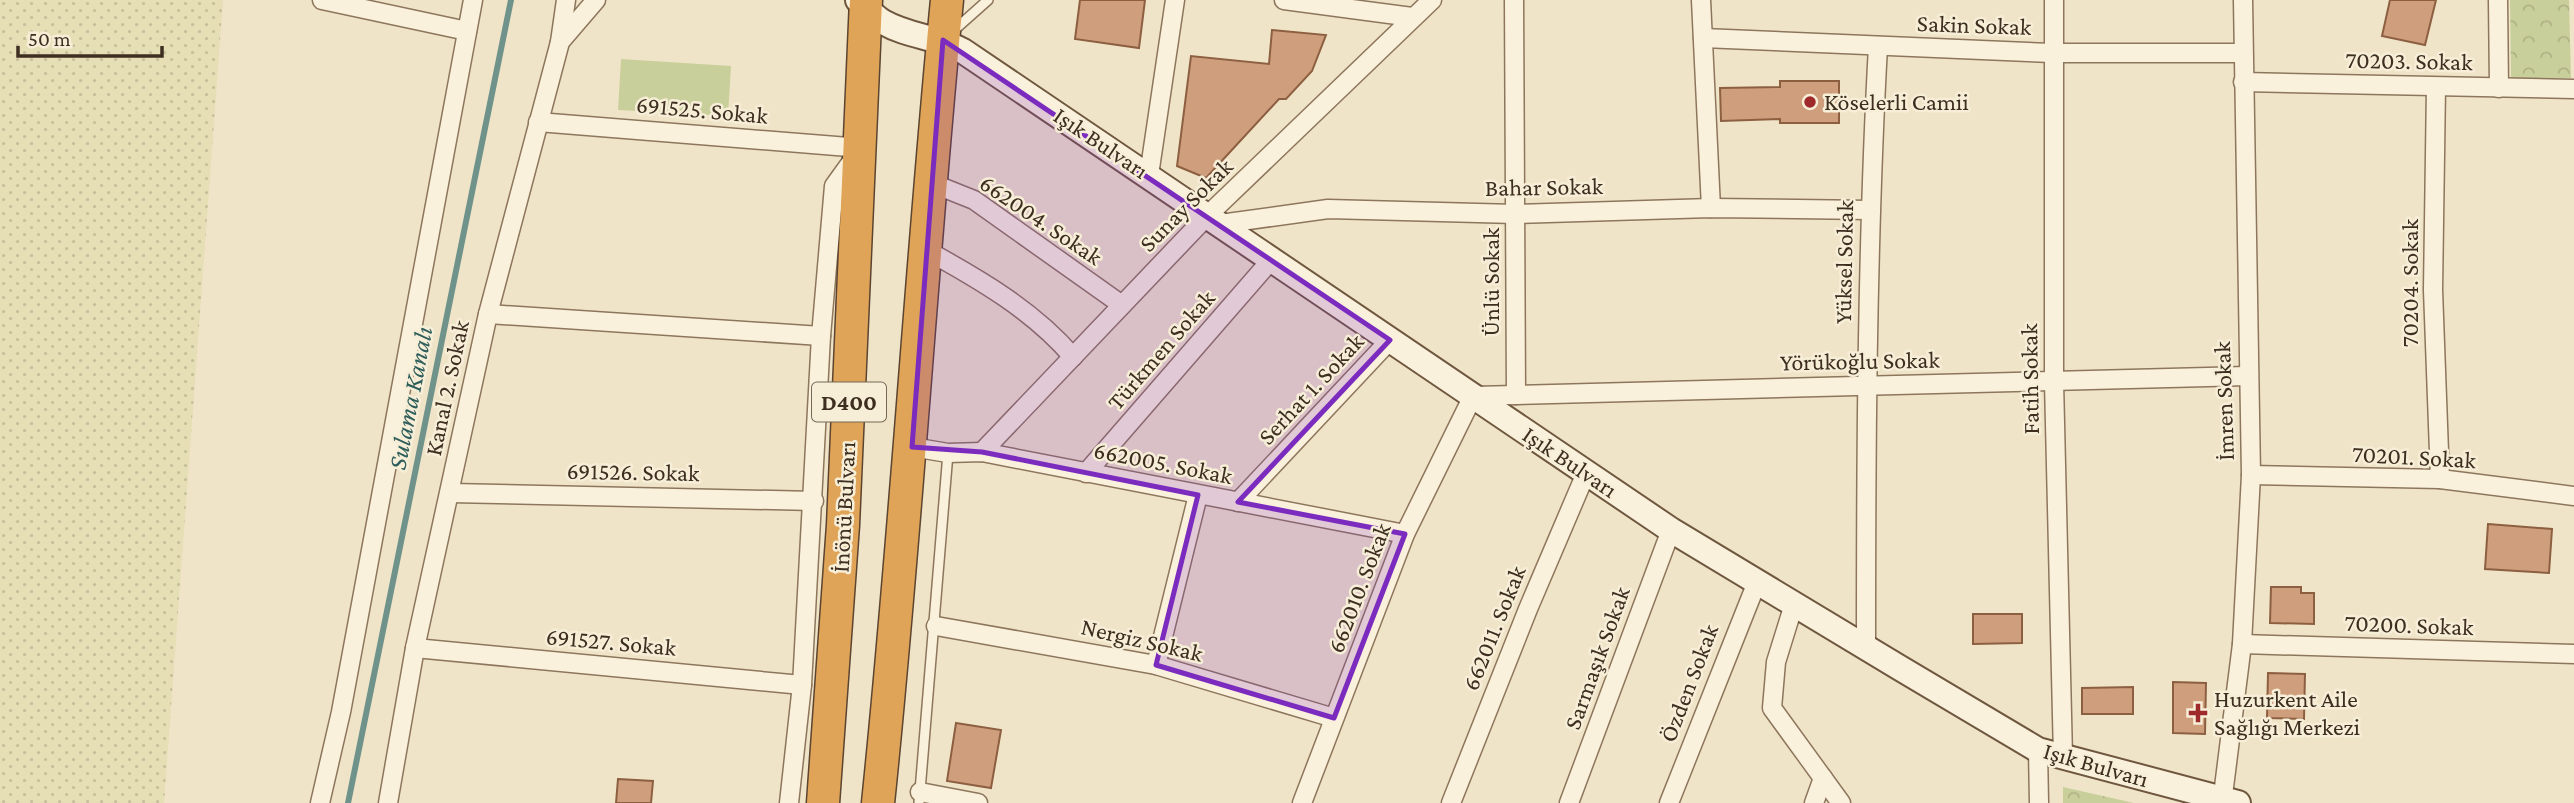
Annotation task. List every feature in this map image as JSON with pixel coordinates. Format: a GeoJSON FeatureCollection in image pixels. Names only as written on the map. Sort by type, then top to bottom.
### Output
{"type":"FeatureCollection","features":[{"type":"Feature","properties":{"kind":"highway","name":"D400"},"geometry":{"type":"LineString","coordinates":[[878,803],[912,447],[929,182],[947,0]]}},
{"type":"Feature","properties":{"kind":"highway","name":"İnönü Bulvarı"},"geometry":{"type":"LineString","coordinates":[[823,803],[843,525],[861,148],[863,2]]}},
{"type":"Feature","properties":{"kind":"main road"},"geometry":{"type":"LineString","coordinates":[[863,2],[883,22],[912,34],[943,40]]}},
{"type":"Feature","properties":{"kind":"main road","name":"Işık Bulvarı"},"geometry":{"type":"LineString","coordinates":[[943,40],[1149,175],[1671,530],[1866,648],[2038,750],[2227,802]]}},
{"type":"Feature","properties":{"kind":"street"},"geometry":{"type":"LineString","coordinates":[[322,0],[467,31]]}},
{"type":"Feature","properties":{"kind":"street"},"geometry":{"type":"LineString","coordinates":[[320,803],[344,698],[473,0]]}},
{"type":"Feature","properties":{"kind":"street"},"geometry":{"type":"LineString","coordinates":[[560,42],[566,0]]}},
{"type":"Feature","properties":{"kind":"street","name":"Kanal 2. Sokak"},"geometry":{"type":"LineString","coordinates":[[388,803],[415,648],[488,314],[560,42],[596,0]]}},
{"type":"Feature","properties":{"kind":"street"},"geometry":{"type":"LineString","coordinates":[[1149,175],[1175,0]]}},
{"type":"Feature","properties":{"kind":"street"},"geometry":{"type":"LineString","coordinates":[[1284,0],[1412,17]]}},
{"type":"Feature","properties":{"kind":"street","name":"Sunay Sokak"},"geometry":{"type":"LineString","coordinates":[[982,452],[1122,305],[1214,220],[1412,17],[1432,0]]}},
{"type":"Feature","properties":{"kind":"street","name":"Ünlü Sokak"},"geometry":{"type":"LineString","coordinates":[[1514,0],[1517,395]]}},
{"type":"Feature","properties":{"kind":"street"},"geometry":{"type":"LineString","coordinates":[[1701,0],[1711,208]]}},
{"type":"Feature","properties":{"kind":"street","name":"Fatih Sokak"},"geometry":{"type":"LineString","coordinates":[[2053,0],[2054,382],[2063,757]]}},
{"type":"Feature","properties":{"kind":"street","name":"İmren Sokak"},"geometry":{"type":"LineString","coordinates":[[2227,802],[2242,644],[2251,475],[2243,0]]}},
{"type":"Feature","properties":{"kind":"street"},"geometry":{"type":"LineString","coordinates":[[2498,0],[2500,88]]}},
{"type":"Feature","properties":{"kind":"street","name":"Sakin Sokak"},"geometry":{"type":"LineString","coordinates":[[1703,38],[2052,53],[2243,53]]}},
{"type":"Feature","properties":{"kind":"street","name":"Yüksel Sokak"},"geometry":{"type":"LineString","coordinates":[[1866,648],[1869,210],[1878,46]]}},
{"type":"Feature","properties":{"kind":"street","name":"70203. Sokak"},"geometry":{"type":"LineString","coordinates":[[2243,82],[2574,89]]}},
{"type":"Feature","properties":{"kind":"street","name":"70204. Sokak"},"geometry":{"type":"LineString","coordinates":[[2436,87],[2433,290],[2440,479]]}},
{"type":"Feature","properties":{"kind":"street","name":"691525. Sokak"},"geometry":{"type":"LineString","coordinates":[[538,122],[861,148]]}},
{"type":"Feature","properties":{"kind":"street"},"geometry":{"type":"LineString","coordinates":[[789,803],[802,685],[821,335],[834,186],[861,148]]}},
{"type":"Feature","properties":{"kind":"street","name":"662004. Sokak"},"geometry":{"type":"LineString","coordinates":[[929,182],[974,201],[1122,305]]}},
{"type":"Feature","properties":{"kind":"street","name":"Bahar Sokak"},"geometry":{"type":"LineString","coordinates":[[1214,220],[1328,209],[1515,214],[1711,208],[1869,210]]}},
{"type":"Feature","properties":{"kind":"street"},"geometry":{"type":"LineString","coordinates":[[926,250],[980,279],[1056,337],[1073,357]]}},
{"type":"Feature","properties":{"kind":"street","name":"Türkmen Sokak"},"geometry":{"type":"LineString","coordinates":[[1086,473],[1272,259]]}},
{"type":"Feature","properties":{"kind":"street"},"geometry":{"type":"LineString","coordinates":[[488,314],[821,335]]}},
{"type":"Feature","properties":{"kind":"street","name":"Serhat 1. Sokak"},"geometry":{"type":"LineString","coordinates":[[1238,502],[1390,340]]}},
{"type":"Feature","properties":{"kind":"street","name":"Yörükoğlu Sokak"},"geometry":{"type":"LineString","coordinates":[[1473,396],[2248,376]]}},
{"type":"Feature","properties":{"kind":"street","name":"662010. Sokak"},"geometry":{"type":"LineString","coordinates":[[1302,803],[1405,534],[1473,396]]}},
{"type":"Feature","properties":{"kind":"street","name":"662005. Sokak"},"geometry":{"type":"LineString","coordinates":[[912,447],[948,453],[982,452],[1405,534]]}},
{"type":"Feature","properties":{"kind":"street","name":"662011. Sokak"},"geometry":{"type":"LineString","coordinates":[[1451,803],[1528,609],[1586,473]]}},
{"type":"Feature","properties":{"kind":"street","name":"70201. Sokak"},"geometry":{"type":"LineString","coordinates":[[2251,475],[2440,479],[2574,496]]}},
{"type":"Feature","properties":{"kind":"street","name":"691526. Sokak"},"geometry":{"type":"LineString","coordinates":[[451,493],[814,500]]}},
{"type":"Feature","properties":{"kind":"street"},"geometry":{"type":"LineString","coordinates":[[1156,665],[1198,495]]}},
{"type":"Feature","properties":{"kind":"street","name":"Sarmaşık Sokak"},"geometry":{"type":"LineString","coordinates":[[1569,803],[1671,530]]}},
{"type":"Feature","properties":{"kind":"street","name":"Özden Sokak"},"geometry":{"type":"LineString","coordinates":[[1669,803],[1757,582]]}},
{"type":"Feature","properties":{"kind":"street"},"geometry":{"type":"LineString","coordinates":[[1794,604],[1776,662],[1772,708],[1841,803]]}},
{"type":"Feature","properties":{"kind":"street","name":"Nergiz Sokak"},"geometry":{"type":"LineString","coordinates":[[936,626],[1156,665],[1334,718]]}},
{"type":"Feature","properties":{"kind":"street","name":"70200. Sokak"},"geometry":{"type":"LineString","coordinates":[[2242,644],[2574,654]]}},
{"type":"Feature","properties":{"kind":"street","name":"691527. Sokak"},"geometry":{"type":"LineString","coordinates":[[415,648],[802,685]]}},
{"type":"Feature","properties":{"kind":"street"},"geometry":{"type":"LineString","coordinates":[[2038,750],[2039,803]]}},
{"type":"Feature","properties":{"kind":"street"},"geometry":{"type":"LineString","coordinates":[[1814,803],[1823,778]]}},
{"type":"Feature","properties":{"kind":"street"},"geometry":{"type":"LineString","coordinates":[[919,798],[978,803]]}},
{"type":"Feature","properties":{"kind":"lane"},"geometry":{"type":"LineString","coordinates":[[943,40],[988,0]]}},
{"type":"Feature","properties":{"kind":"lane"},"geometry":{"type":"LineString","coordinates":[[919,798],[936,626],[948,453]]}},
{"type":"Feature","properties":{"kind":"highlighted area"},"geometry":{"type":"Polygon","coordinates":[[[943,40],[1390,340],[1238,502],[1405,534],[1334,718],[1156,665],[1198,495],[982,452],[912,447],[943,40]]]}},
{"type":"Feature","properties":{"kind":"shaded area"},"geometry":{"type":"Polygon","coordinates":[[[0,0],[223,0],[164,803],[0,803],[0,0]]]}},
{"type":"Feature","properties":{"kind":"green space"},"geometry":{"type":"Polygon","coordinates":[[[2510,0],[2569,0],[2571,78],[2511,78],[2510,0]]]}},
{"type":"Feature","properties":{"kind":"green space"},"geometry":{"type":"Polygon","coordinates":[[[621,59],[731,66],[728,116],[618,110],[621,59]]]}},
{"type":"Feature","properties":{"kind":"green space"},"geometry":{"type":"Polygon","coordinates":[[[2063,787],[2134,803],[2063,803],[2063,787]]]}},
{"type":"Feature","properties":{"kind":"building"},"geometry":{"type":"Polygon","coordinates":[[[1080,0],[1145,0],[1139,48],[1075,39],[1080,0]]]}},
{"type":"Feature","properties":{"kind":"building"},"geometry":{"type":"Polygon","coordinates":[[[2390,0],[2436,0],[2425,45],[2382,36],[2390,0]]]}},
{"type":"Feature","properties":{"kind":"building"},"geometry":{"type":"Polygon","coordinates":[[[1272,30],[1326,35],[1312,71],[1286,99],[1279,99],[1206,178],[1177,166],[1191,56],[1269,64],[1272,30]]]}},
{"type":"Feature","properties":{"kind":"building"},"geometry":{"type":"Polygon","coordinates":[[[1780,81],[1839,81],[1839,123],[1780,123],[1780,119],[1721,121],[1720,88],[1780,87],[1780,81]]]}},
{"type":"Feature","properties":{"kind":"building"},"geometry":{"type":"Polygon","coordinates":[[[2488,524],[2552,529],[2549,573],[2485,569],[2488,524]]]}},
{"type":"Feature","properties":{"kind":"building"},"geometry":{"type":"Polygon","coordinates":[[[2271,587],[2301,587],[2301,593],[2314,593],[2314,624],[2270,623],[2271,587]]]}},
{"type":"Feature","properties":{"kind":"building"},"geometry":{"type":"Polygon","coordinates":[[[1973,614],[2022,614],[2022,643],[1973,644],[1973,614]]]}},
{"type":"Feature","properties":{"kind":"building"},"geometry":{"type":"Polygon","coordinates":[[[2268,673],[2305,674],[2304,719],[2267,718],[2268,673]]]}},
{"type":"Feature","properties":{"kind":"building"},"geometry":{"type":"Polygon","coordinates":[[[2173,682],[2206,683],[2205,734],[2173,733],[2173,682]]]}},
{"type":"Feature","properties":{"kind":"building"},"geometry":{"type":"Polygon","coordinates":[[[2133,687],[2133,714],[2082,714],[2082,688],[2133,687]]]}},
{"type":"Feature","properties":{"kind":"building"},"geometry":{"type":"Polygon","coordinates":[[[956,723],[1001,730],[991,788],[947,781],[956,723]]]}},
{"type":"Feature","properties":{"kind":"building"},"geometry":{"type":"Polygon","coordinates":[[[618,779],[653,781],[651,803],[616,803],[618,779]]]}},
{"type":"Feature","properties":{"kind":"waterway","name":"Sulama Kanalı"},"geometry":{"type":"LineString","coordinates":[[348,803],[511,0]]}},
{"type":"Feature","properties":{"kind":"place","name":"Köselerli Camii"},"geometry":{"type":"Point","coordinates":[1810,102]}},
{"type":"Feature","properties":{"kind":"place","name":"Huzurkent Aile Sağlığı Merkezi"},"geometry":{"type":"Point","coordinates":[2198,713]}}]}
